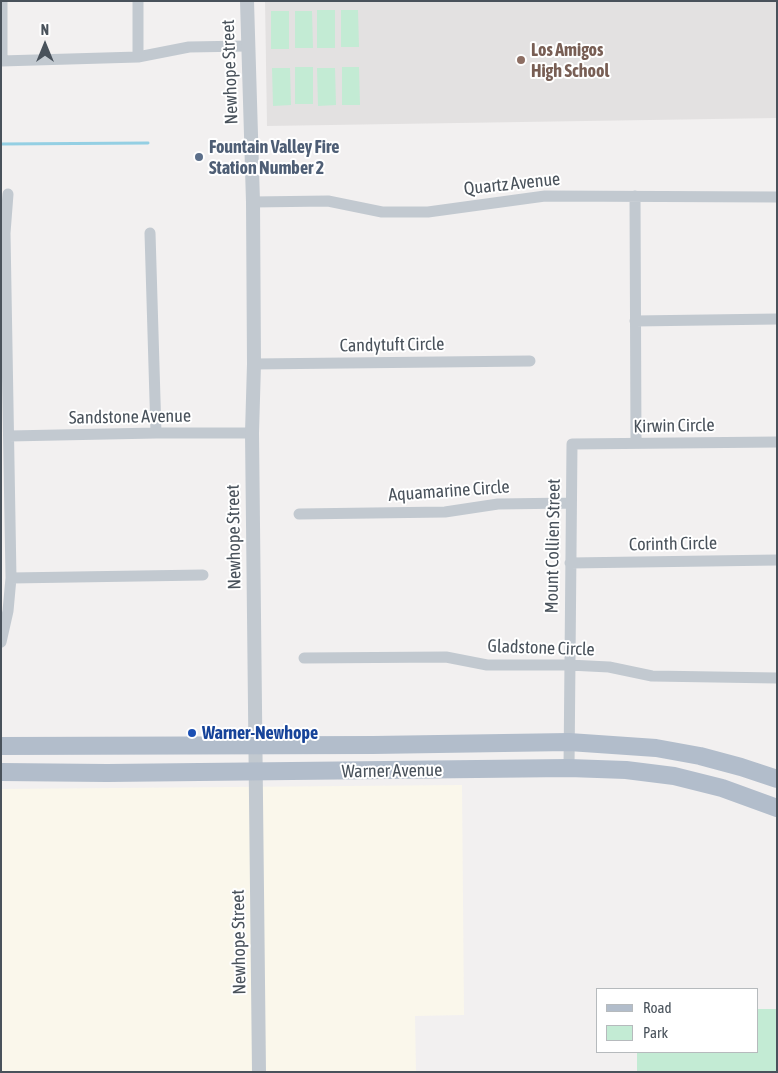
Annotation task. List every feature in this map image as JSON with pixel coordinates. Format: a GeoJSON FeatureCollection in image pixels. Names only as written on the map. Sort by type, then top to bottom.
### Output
{"type":"FeatureCollection","features":[{"type":"Feature","properties":{"kind":"main road","name":"Warner Avenue"},"geometry":{"type":"LineString","coordinates":[[1,746],[569,742],[656,748],[700,756],[777,779]]}},
{"type":"Feature","properties":{"kind":"main road"},"geometry":{"type":"LineString","coordinates":[[626,770],[631,761],[636,758],[700,756]]}},
{"type":"Feature","properties":{"kind":"main road","name":"Warner Avenue"},"geometry":{"type":"LineString","coordinates":[[1,772],[255,772],[569,768],[626,770],[674,776],[722,788],[777,808]]}},
{"type":"Feature","properties":{"kind":"street"},"geometry":{"type":"LineString","coordinates":[[2,1],[2,61],[138,57],[189,48],[247,46]]}},
{"type":"Feature","properties":{"kind":"street"},"geometry":{"type":"LineString","coordinates":[[138,1],[138,57]]}},
{"type":"Feature","properties":{"kind":"street","name":"Newhope Street"},"geometry":{"type":"LineString","coordinates":[[247,1],[253,202],[254,364],[252,433],[260,1072]]}},
{"type":"Feature","properties":{"kind":"street"},"geometry":{"type":"LineString","coordinates":[[1,642],[8,611],[11,578],[5,467],[9,436],[5,233],[8,194]]}},
{"type":"Feature","properties":{"kind":"street","name":"Quartz Avenue"},"geometry":{"type":"LineString","coordinates":[[253,202],[328,201],[382,212],[428,212],[545,196],[777,197]]}},
{"type":"Feature","properties":{"kind":"street"},"geometry":{"type":"LineString","coordinates":[[635,196],[636,444]]}},
{"type":"Feature","properties":{"kind":"street"},"geometry":{"type":"LineString","coordinates":[[150,233],[156,433]]}},
{"type":"Feature","properties":{"kind":"street"},"geometry":{"type":"LineString","coordinates":[[635,321],[777,319]]}},
{"type":"Feature","properties":{"kind":"street","name":"Candytuft Circle"},"geometry":{"type":"LineString","coordinates":[[254,364],[530,361]]}},
{"type":"Feature","properties":{"kind":"street","name":"Sandstone Avenue"},"geometry":{"type":"LineString","coordinates":[[9,436],[252,433]]}},
{"type":"Feature","properties":{"kind":"street","name":"Kirwin Circle"},"geometry":{"type":"LineString","coordinates":[[572,444],[777,442]]}},
{"type":"Feature","properties":{"kind":"street","name":"Mount Collien Street"},"geometry":{"type":"LineString","coordinates":[[569,768],[572,444]]}},
{"type":"Feature","properties":{"kind":"street","name":"Aquamarine Circle"},"geometry":{"type":"LineString","coordinates":[[299,514],[445,512],[498,504],[571,504]]}},
{"type":"Feature","properties":{"kind":"street","name":"Corinth Circle"},"geometry":{"type":"LineString","coordinates":[[570,563],[777,560]]}},
{"type":"Feature","properties":{"kind":"street"},"geometry":{"type":"LineString","coordinates":[[11,578],[203,575]]}},
{"type":"Feature","properties":{"kind":"street","name":"Gladstone Circle"},"geometry":{"type":"LineString","coordinates":[[304,658],[446,657],[487,665],[609,667],[652,676],[777,678]]}},
{"type":"Feature","properties":{"kind":"shaded area","name":"Los Amigos High School"},"geometry":{"type":"Polygon","coordinates":[[[265,1],[777,1],[777,118],[267,126],[265,1]]]}},
{"type":"Feature","properties":{"kind":"shaded area"},"geometry":{"type":"Polygon","coordinates":[[[462,785],[464,1015],[415,1016],[416,1072],[1,1072],[1,789],[462,785]]]}},
{"type":"Feature","properties":{"kind":"green space"},"geometry":{"type":"Polygon","coordinates":[[[317,10],[335,10],[335,48],[317,48],[317,10]]]}},
{"type":"Feature","properties":{"kind":"green space"},"geometry":{"type":"Polygon","coordinates":[[[341,10],[358,10],[359,47],[341,47],[341,10]]]}},
{"type":"Feature","properties":{"kind":"green space"},"geometry":{"type":"Polygon","coordinates":[[[271,11],[289,11],[289,49],[271,49],[271,11]]]}},
{"type":"Feature","properties":{"kind":"green space"},"geometry":{"type":"Polygon","coordinates":[[[295,11],[312,11],[313,48],[295,48],[295,11]]]}},
{"type":"Feature","properties":{"kind":"green space"},"geometry":{"type":"Polygon","coordinates":[[[295,67],[313,67],[313,104],[295,104],[295,67]]]}},
{"type":"Feature","properties":{"kind":"green space"},"geometry":{"type":"Polygon","coordinates":[[[342,67],[359,67],[360,105],[342,105],[342,67]]]}},
{"type":"Feature","properties":{"kind":"green space"},"geometry":{"type":"Polygon","coordinates":[[[272,68],[290,68],[291,105],[273,106],[272,68]]]}},
{"type":"Feature","properties":{"kind":"green space"},"geometry":{"type":"Polygon","coordinates":[[[317,68],[335,68],[336,105],[318,106],[317,68]]]}},
{"type":"Feature","properties":{"kind":"green space"},"geometry":{"type":"Polygon","coordinates":[[[758,1009],[777,1009],[777,1072],[637,1072],[637,1053],[758,1053],[758,1009]]]}},
{"type":"Feature","properties":{"kind":"waterway"},"geometry":{"type":"LineString","coordinates":[[1,144],[148,143]]}},
{"type":"Feature","properties":{"kind":"place","name":"Los Amigos High School"},"geometry":{"type":"Point","coordinates":[521,60]}},
{"type":"Feature","properties":{"kind":"place","name":"Fountain Valley Fire Station Number 2"},"geometry":{"type":"Point","coordinates":[199,157]}},
{"type":"Feature","properties":{"kind":"place","name":"Warner-Newhope"},"geometry":{"type":"Point","coordinates":[192,733]}}]}
